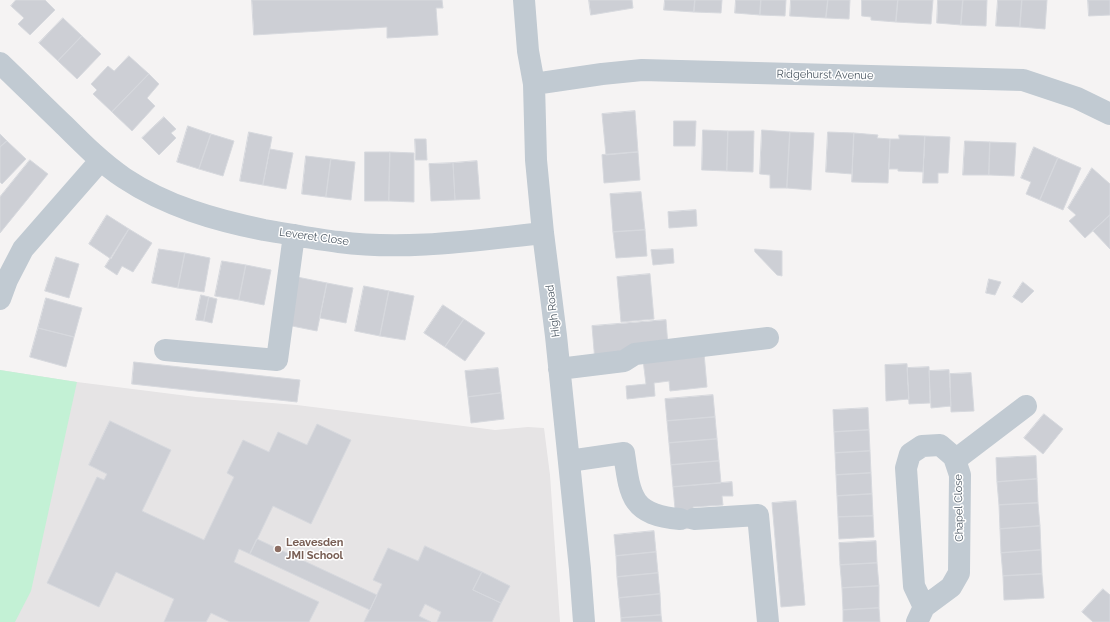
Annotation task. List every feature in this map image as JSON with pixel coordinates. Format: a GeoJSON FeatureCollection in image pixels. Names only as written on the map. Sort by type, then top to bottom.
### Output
{"type":"FeatureCollection","features":[{"type":"Feature","properties":{"kind":"street","name":"High Road"},"geometry":{"type":"LineString","coordinates":[[524,0],[528,51],[534,84],[536,160],[543,233],[569,461],[584,622]]}},
{"type":"Feature","properties":{"kind":"street","name":"Leveret Close"},"geometry":{"type":"LineString","coordinates":[[0,63],[100,161],[125,179],[148,192],[201,215],[235,224],[340,243],[384,245],[446,244],[543,233]]}},
{"type":"Feature","properties":{"kind":"street","name":"Ridgehurst Avenue"},"geometry":{"type":"LineString","coordinates":[[534,84],[642,70],[1023,80],[1078,98],[1110,114]]}},
{"type":"Feature","properties":{"kind":"street"},"geometry":{"type":"LineString","coordinates":[[0,299],[7,280],[23,249],[100,161]]}},
{"type":"Feature","properties":{"kind":"street"},"geometry":{"type":"LineString","coordinates":[[165,350],[277,360],[294,235]]}},
{"type":"Feature","properties":{"kind":"street"},"geometry":{"type":"LineString","coordinates":[[559,369],[624,361],[634,354],[768,338]]}},
{"type":"Feature","properties":{"kind":"street"},"geometry":{"type":"LineString","coordinates":[[955,460],[1026,406]]}},
{"type":"Feature","properties":{"kind":"street","name":"Chapel Close"},"geometry":{"type":"LineString","coordinates":[[940,445],[954,457],[960,475],[960,573],[951,587],[921,615],[914,586],[906,468],[910,454],[922,446],[940,445]]}},
{"type":"Feature","properties":{"kind":"street"},"geometry":{"type":"LineString","coordinates":[[569,461],[624,453],[629,487],[636,502],[644,509],[656,515],[687,519],[758,515],[768,622]]}},
{"type":"Feature","properties":{"kind":"shaded area","name":"Leavesden JMI School"},"geometry":{"type":"Polygon","coordinates":[[[0,370],[77,382],[196,397],[297,405],[495,430],[528,427],[544,428],[550,475],[560,622],[0,622],[0,370]]]}},
{"type":"Feature","properties":{"kind":"green space"},"geometry":{"type":"Polygon","coordinates":[[[0,370],[77,382],[31,591],[15,622],[0,622],[0,370]]]}},
{"type":"Feature","properties":{"kind":"building"},"geometry":{"type":"Polygon","coordinates":[[[16,0],[45,0],[55,10],[30,35],[18,24],[24,18],[11,6],[16,0]]]}},
{"type":"Feature","properties":{"kind":"building"},"geometry":{"type":"Polygon","coordinates":[[[252,0],[442,0],[443,8],[436,8],[438,35],[387,38],[387,27],[254,35],[252,0]]]}},
{"type":"Feature","properties":{"kind":"building"},"geometry":{"type":"Polygon","coordinates":[[[589,0],[632,0],[633,8],[591,15],[589,0]]]}},
{"type":"Feature","properties":{"kind":"building"},"geometry":{"type":"Polygon","coordinates":[[[665,0],[695,0],[694,12],[664,10],[665,0]]]}},
{"type":"Feature","properties":{"kind":"building"},"geometry":{"type":"Polygon","coordinates":[[[695,0],[722,0],[721,13],[694,12],[695,0]]]}},
{"type":"Feature","properties":{"kind":"building"},"geometry":{"type":"Polygon","coordinates":[[[736,0],[761,0],[760,15],[735,13],[736,0]]]}},
{"type":"Feature","properties":{"kind":"building"},"geometry":{"type":"Polygon","coordinates":[[[761,0],[786,0],[785,16],[760,15],[761,0]]]}},
{"type":"Feature","properties":{"kind":"building"},"geometry":{"type":"Polygon","coordinates":[[[791,0],[828,0],[826,18],[790,16],[791,0]]]}},
{"type":"Feature","properties":{"kind":"building"},"geometry":{"type":"Polygon","coordinates":[[[828,0],[850,0],[849,19],[826,18],[828,0]]]}},
{"type":"Feature","properties":{"kind":"building"},"geometry":{"type":"Polygon","coordinates":[[[862,0],[898,0],[896,22],[871,20],[871,17],[862,16],[862,0]]]}},
{"type":"Feature","properties":{"kind":"building"},"geometry":{"type":"Polygon","coordinates":[[[898,0],[933,0],[931,24],[896,22],[898,0]]]}},
{"type":"Feature","properties":{"kind":"building"},"geometry":{"type":"Polygon","coordinates":[[[938,0],[963,0],[961,25],[937,23],[938,0]]]}},
{"type":"Feature","properties":{"kind":"building"},"geometry":{"type":"Polygon","coordinates":[[[963,0],[987,0],[986,26],[961,25],[963,0]]]}},
{"type":"Feature","properties":{"kind":"building"},"geometry":{"type":"Polygon","coordinates":[[[998,0],[1022,0],[1020,27],[996,26],[998,0]]]}},
{"type":"Feature","properties":{"kind":"building"},"geometry":{"type":"Polygon","coordinates":[[[1022,0],[1047,0],[1045,29],[1020,27],[1022,0]]]}},
{"type":"Feature","properties":{"kind":"building"},"geometry":{"type":"Polygon","coordinates":[[[1088,0],[1110,0],[1110,15],[1089,16],[1088,0]]]}},
{"type":"Feature","properties":{"kind":"building"},"geometry":{"type":"Polygon","coordinates":[[[63,18],[82,36],[58,61],[39,43],[63,18]]]}},
{"type":"Feature","properties":{"kind":"building"},"geometry":{"type":"Polygon","coordinates":[[[82,36],[101,54],[77,79],[58,61],[82,36]]]}},
{"type":"Feature","properties":{"kind":"building"},"geometry":{"type":"Polygon","coordinates":[[[129,56],[149,74],[112,112],[93,94],[97,90],[91,84],[108,66],[114,71],[129,56]]]}},
{"type":"Feature","properties":{"kind":"building"},"geometry":{"type":"Polygon","coordinates":[[[149,74],[159,84],[147,98],[155,106],[132,131],[112,112],[149,74]]]}},
{"type":"Feature","properties":{"kind":"building"},"geometry":{"type":"Polygon","coordinates":[[[635,111],[638,152],[606,155],[602,114],[635,111]]]}},
{"type":"Feature","properties":{"kind":"building"},"geometry":{"type":"Polygon","coordinates":[[[164,117],[176,129],[171,133],[176,138],[159,155],[142,138],[164,117]]]}},
{"type":"Feature","properties":{"kind":"building"},"geometry":{"type":"Polygon","coordinates":[[[674,121],[696,121],[695,146],[674,146],[674,121]]]}},
{"type":"Feature","properties":{"kind":"building"},"geometry":{"type":"Polygon","coordinates":[[[188,126],[211,134],[199,169],[177,162],[188,126]]]}},
{"type":"Feature","properties":{"kind":"building"},"geometry":{"type":"Polygon","coordinates":[[[703,130],[728,131],[727,171],[702,170],[703,130]]]}},
{"type":"Feature","properties":{"kind":"building"},"geometry":{"type":"Polygon","coordinates":[[[762,130],[790,132],[787,188],[770,188],[770,175],[760,174],[762,130]]]}},
{"type":"Feature","properties":{"kind":"building"},"geometry":{"type":"Polygon","coordinates":[[[728,131],[754,131],[753,172],[727,171],[728,131]]]}},
{"type":"Feature","properties":{"kind":"building"},"geometry":{"type":"Polygon","coordinates":[[[249,132],[272,137],[263,185],[240,181],[249,132]]]}},
{"type":"Feature","properties":{"kind":"building"},"geometry":{"type":"Polygon","coordinates":[[[790,132],[814,133],[811,190],[787,188],[790,132]]]}},
{"type":"Feature","properties":{"kind":"building"},"geometry":{"type":"Polygon","coordinates":[[[828,132],[854,133],[852,174],[826,172],[828,132]]]}},
{"type":"Feature","properties":{"kind":"building"},"geometry":{"type":"Polygon","coordinates":[[[854,133],[878,135],[877,138],[890,139],[888,183],[852,182],[854,133]]]}},
{"type":"Feature","properties":{"kind":"building"},"geometry":{"type":"Polygon","coordinates":[[[0,134],[7,141],[0,147],[0,134]]]}},
{"type":"Feature","properties":{"kind":"building"},"geometry":{"type":"Polygon","coordinates":[[[211,134],[234,141],[223,176],[199,169],[211,134]]]}},
{"type":"Feature","properties":{"kind":"building"},"geometry":{"type":"Polygon","coordinates":[[[899,135],[925,136],[923,172],[898,171],[898,169],[889,169],[890,139],[899,139],[899,135]]]}},
{"type":"Feature","properties":{"kind":"building"},"geometry":{"type":"Polygon","coordinates":[[[925,136],[950,137],[948,173],[938,173],[938,183],[923,183],[925,136]]]}},
{"type":"Feature","properties":{"kind":"building"},"geometry":{"type":"Polygon","coordinates":[[[415,139],[426,139],[427,160],[416,160],[415,139]]]}},
{"type":"Feature","properties":{"kind":"building"},"geometry":{"type":"Polygon","coordinates":[[[7,141],[26,159],[2,184],[0,182],[0,147],[7,141]]]}},
{"type":"Feature","properties":{"kind":"building"},"geometry":{"type":"Polygon","coordinates":[[[965,141],[990,142],[989,175],[963,175],[965,141]]]}},
{"type":"Feature","properties":{"kind":"building"},"geometry":{"type":"Polygon","coordinates":[[[990,142],[1016,143],[1014,176],[989,175],[990,142]]]}},
{"type":"Feature","properties":{"kind":"building"},"geometry":{"type":"Polygon","coordinates":[[[1034,147],[1058,158],[1040,200],[1026,194],[1031,182],[1021,178],[1034,147]]]}},
{"type":"Feature","properties":{"kind":"building"},"geometry":{"type":"Polygon","coordinates":[[[270,149],[293,153],[286,189],[263,185],[270,149]]]}},
{"type":"Feature","properties":{"kind":"building"},"geometry":{"type":"Polygon","coordinates":[[[365,152],[390,152],[389,201],[365,201],[365,152]]]}},
{"type":"Feature","properties":{"kind":"building"},"geometry":{"type":"Polygon","coordinates":[[[390,152],[414,153],[414,202],[389,201],[390,152]]]}},
{"type":"Feature","properties":{"kind":"building"},"geometry":{"type":"Polygon","coordinates":[[[638,152],[640,180],[604,183],[602,155],[638,152]]]}},
{"type":"Feature","properties":{"kind":"building"},"geometry":{"type":"Polygon","coordinates":[[[306,156],[331,159],[326,197],[302,194],[306,156]]]}},
{"type":"Feature","properties":{"kind":"building"},"geometry":{"type":"Polygon","coordinates":[[[1058,158],[1081,168],[1063,210],[1040,200],[1058,158]]]}},
{"type":"Feature","properties":{"kind":"building"},"geometry":{"type":"Polygon","coordinates":[[[331,159],[355,162],[351,200],[326,197],[331,159]]]}},
{"type":"Feature","properties":{"kind":"building"},"geometry":{"type":"Polygon","coordinates":[[[30,160],[48,174],[0,233],[0,197],[30,160]]]}},
{"type":"Feature","properties":{"kind":"building"},"geometry":{"type":"Polygon","coordinates":[[[477,161],[480,199],[455,200],[453,163],[477,161]]]}},
{"type":"Feature","properties":{"kind":"building"},"geometry":{"type":"Polygon","coordinates":[[[453,163],[455,200],[431,201],[429,164],[453,163]]]}},
{"type":"Feature","properties":{"kind":"building"},"geometry":{"type":"Polygon","coordinates":[[[1092,168],[1110,184],[1110,215],[1085,238],[1069,221],[1076,215],[1068,208],[1092,168]]]}},
{"type":"Feature","properties":{"kind":"building"},"geometry":{"type":"Polygon","coordinates":[[[641,192],[645,230],[613,232],[610,194],[641,192]]]}},
{"type":"Feature","properties":{"kind":"building"},"geometry":{"type":"Polygon","coordinates":[[[696,210],[697,226],[669,228],[668,212],[696,210]]]}},
{"type":"Feature","properties":{"kind":"building"},"geometry":{"type":"Polygon","coordinates":[[[107,215],[129,229],[111,259],[89,244],[107,215]]]}},
{"type":"Feature","properties":{"kind":"building"},"geometry":{"type":"Polygon","coordinates":[[[1110,215],[1110,249],[1093,231],[1110,215]]]}},
{"type":"Feature","properties":{"kind":"building"},"geometry":{"type":"Polygon","coordinates":[[[129,229],[152,243],[133,272],[122,266],[117,275],[105,267],[129,229]]]}},
{"type":"Feature","properties":{"kind":"building"},"geometry":{"type":"Polygon","coordinates":[[[645,230],[647,256],[616,258],[613,232],[645,230]]]}},
{"type":"Feature","properties":{"kind":"building"},"geometry":{"type":"Polygon","coordinates":[[[159,249],[185,253],[178,288],[152,283],[159,249]]]}},
{"type":"Feature","properties":{"kind":"building"},"geometry":{"type":"Polygon","coordinates":[[[673,249],[674,263],[653,265],[651,250],[673,249]]]}},
{"type":"Feature","properties":{"kind":"building"},"geometry":{"type":"Polygon","coordinates":[[[755,249],[782,251],[782,276],[777,275],[755,252],[755,249]]]}},
{"type":"Feature","properties":{"kind":"building"},"geometry":{"type":"Polygon","coordinates":[[[185,253],[210,258],[204,292],[178,288],[185,253]]]}},
{"type":"Feature","properties":{"kind":"building"},"geometry":{"type":"Polygon","coordinates":[[[56,257],[79,264],[69,298],[45,291],[56,257]]]}},
{"type":"Feature","properties":{"kind":"building"},"geometry":{"type":"Polygon","coordinates":[[[222,261],[246,265],[239,300],[215,296],[222,261]]]}},
{"type":"Feature","properties":{"kind":"building"},"geometry":{"type":"Polygon","coordinates":[[[246,265],[271,270],[264,305],[239,300],[246,265]]]}},
{"type":"Feature","properties":{"kind":"building"},"geometry":{"type":"Polygon","coordinates":[[[650,274],[654,319],[621,322],[617,277],[650,274]]]}},
{"type":"Feature","properties":{"kind":"building"},"geometry":{"type":"Polygon","coordinates":[[[297,277],[327,283],[317,331],[287,325],[297,277]]]}},
{"type":"Feature","properties":{"kind":"building"},"geometry":{"type":"Polygon","coordinates":[[[989,279],[1001,282],[995,295],[986,293],[989,279]]]}},
{"type":"Feature","properties":{"kind":"building"},"geometry":{"type":"Polygon","coordinates":[[[1023,282],[1034,291],[1022,303],[1013,297],[1023,282]]]}},
{"type":"Feature","properties":{"kind":"building"},"geometry":{"type":"Polygon","coordinates":[[[327,283],[353,288],[346,323],[320,318],[327,283]]]}},
{"type":"Feature","properties":{"kind":"building"},"geometry":{"type":"Polygon","coordinates":[[[364,286],[389,291],[380,336],[355,331],[364,286]]]}},
{"type":"Feature","properties":{"kind":"building"},"geometry":{"type":"Polygon","coordinates":[[[389,291],[414,296],[405,340],[380,336],[389,291]]]}},
{"type":"Feature","properties":{"kind":"building"},"geometry":{"type":"Polygon","coordinates":[[[201,295],[209,297],[204,321],[196,320],[201,295]]]}},
{"type":"Feature","properties":{"kind":"building"},"geometry":{"type":"Polygon","coordinates":[[[209,297],[217,299],[212,323],[204,321],[209,297]]]}},
{"type":"Feature","properties":{"kind":"building"},"geometry":{"type":"Polygon","coordinates":[[[46,298],[82,308],[74,337],[38,328],[46,298]]]}},
{"type":"Feature","properties":{"kind":"building"},"geometry":{"type":"Polygon","coordinates":[[[443,305],[464,319],[445,347],[424,333],[443,305]]]}},
{"type":"Feature","properties":{"kind":"building"},"geometry":{"type":"Polygon","coordinates":[[[464,319],[485,333],[465,361],[445,347],[464,319]]]}},
{"type":"Feature","properties":{"kind":"building"},"geometry":{"type":"Polygon","coordinates":[[[666,320],[668,346],[595,362],[592,326],[666,320]]]}},
{"type":"Feature","properties":{"kind":"building"},"geometry":{"type":"Polygon","coordinates":[[[38,328],[74,337],[66,367],[30,357],[38,328]]]}},
{"type":"Feature","properties":{"kind":"building"},"geometry":{"type":"Polygon","coordinates":[[[704,353],[707,387],[670,391],[669,381],[654,383],[655,396],[627,399],[626,386],[646,384],[643,360],[704,353]]]}},
{"type":"Feature","properties":{"kind":"building"},"geometry":{"type":"Polygon","coordinates":[[[134,362],[300,380],[297,402],[132,384],[134,362]]]}},
{"type":"Feature","properties":{"kind":"building"},"geometry":{"type":"Polygon","coordinates":[[[907,364],[909,399],[886,401],[885,365],[907,364]]]}},
{"type":"Feature","properties":{"kind":"building"},"geometry":{"type":"Polygon","coordinates":[[[929,367],[930,403],[909,404],[907,368],[929,367]]]}},
{"type":"Feature","properties":{"kind":"building"},"geometry":{"type":"Polygon","coordinates":[[[498,368],[501,393],[468,397],[465,371],[498,368]]]}},
{"type":"Feature","properties":{"kind":"building"},"geometry":{"type":"Polygon","coordinates":[[[949,370],[951,406],[931,408],[929,371],[949,370]]]}},
{"type":"Feature","properties":{"kind":"building"},"geometry":{"type":"Polygon","coordinates":[[[971,373],[974,411],[951,412],[950,374],[971,373]]]}},
{"type":"Feature","properties":{"kind":"building"},"geometry":{"type":"Polygon","coordinates":[[[501,393],[504,419],[471,423],[468,397],[501,393]]]}},
{"type":"Feature","properties":{"kind":"building"},"geometry":{"type":"Polygon","coordinates":[[[713,395],[715,417],[667,421],[665,399],[713,395]]]}},
{"type":"Feature","properties":{"kind":"building"},"geometry":{"type":"Polygon","coordinates":[[[868,408],[869,430],[834,432],[833,410],[868,408]]]}},
{"type":"Feature","properties":{"kind":"building"},"geometry":{"type":"Polygon","coordinates":[[[1044,414],[1063,429],[1043,454],[1024,438],[1044,414]]]}},
{"type":"Feature","properties":{"kind":"building"},"geometry":{"type":"Polygon","coordinates":[[[715,417],[717,439],[669,443],[667,421],[715,417]]]}},
{"type":"Feature","properties":{"kind":"building"},"geometry":{"type":"Polygon","coordinates":[[[110,421],[171,450],[142,511],[204,540],[234,477],[227,473],[243,440],[269,452],[278,432],[307,445],[317,424],[351,440],[311,524],[273,506],[250,554],[239,549],[234,562],[319,602],[309,622],[230,622],[211,613],[206,622],[164,622],[174,599],[116,572],[99,607],[47,583],[97,477],[104,480],[107,474],[89,465],[110,421]]]}},
{"type":"Feature","properties":{"kind":"building"},"geometry":{"type":"Polygon","coordinates":[[[869,430],[870,451],[835,453],[834,432],[869,430]]]}},
{"type":"Feature","properties":{"kind":"building"},"geometry":{"type":"Polygon","coordinates":[[[717,439],[719,461],[671,465],[669,443],[717,439]]]}},
{"type":"Feature","properties":{"kind":"building"},"geometry":{"type":"Polygon","coordinates":[[[870,451],[871,473],[836,475],[835,453],[870,451]]]}},
{"type":"Feature","properties":{"kind":"building"},"geometry":{"type":"Polygon","coordinates":[[[1036,456],[1037,479],[997,482],[996,458],[1036,456]]]}},
{"type":"Feature","properties":{"kind":"building"},"geometry":{"type":"Polygon","coordinates":[[[719,461],[721,483],[673,487],[671,465],[719,461]]]}},
{"type":"Feature","properties":{"kind":"building"},"geometry":{"type":"Polygon","coordinates":[[[871,473],[872,494],[837,496],[836,475],[871,473]]]}},
{"type":"Feature","properties":{"kind":"building"},"geometry":{"type":"Polygon","coordinates":[[[1037,479],[1038,503],[999,505],[997,482],[1037,479]]]}},
{"type":"Feature","properties":{"kind":"building"},"geometry":{"type":"Polygon","coordinates":[[[732,482],[733,496],[722,496],[723,505],[693,507],[694,528],[681,529],[675,509],[673,487],[732,482]]]}},
{"type":"Feature","properties":{"kind":"building"},"geometry":{"type":"Polygon","coordinates":[[[872,494],[873,516],[838,517],[837,496],[872,494]]]}},
{"type":"Feature","properties":{"kind":"building"},"geometry":{"type":"Polygon","coordinates":[[[796,501],[805,605],[781,607],[772,503],[796,501]]]}},
{"type":"Feature","properties":{"kind":"building"},"geometry":{"type":"Polygon","coordinates":[[[1038,503],[1040,526],[1000,529],[999,505],[1038,503]]]}},
{"type":"Feature","properties":{"kind":"building"},"geometry":{"type":"Polygon","coordinates":[[[873,516],[874,537],[839,539],[838,517],[873,516]]]}},
{"type":"Feature","properties":{"kind":"building"},"geometry":{"type":"Polygon","coordinates":[[[1040,526],[1041,550],[1001,553],[1000,529],[1040,526]]]}},
{"type":"Feature","properties":{"kind":"building"},"geometry":{"type":"Polygon","coordinates":[[[654,531],[656,552],[616,556],[614,535],[654,531]]]}},
{"type":"Feature","properties":{"kind":"building"},"geometry":{"type":"Polygon","coordinates":[[[257,539],[377,595],[370,610],[250,554],[257,539]]]}},
{"type":"Feature","properties":{"kind":"building"},"geometry":{"type":"Polygon","coordinates":[[[876,541],[877,563],[840,565],[839,543],[876,541]]]}},
{"type":"Feature","properties":{"kind":"building"},"geometry":{"type":"Polygon","coordinates":[[[425,546],[482,572],[473,590],[501,603],[492,622],[437,622],[441,612],[425,604],[419,616],[431,622],[364,622],[382,584],[373,580],[388,548],[418,561],[425,546]]]}},
{"type":"Feature","properties":{"kind":"building"},"geometry":{"type":"Polygon","coordinates":[[[1041,550],[1042,574],[1003,576],[1001,553],[1041,550]]]}},
{"type":"Feature","properties":{"kind":"building"},"geometry":{"type":"Polygon","coordinates":[[[656,552],[658,573],[617,577],[616,556],[656,552]]]}},
{"type":"Feature","properties":{"kind":"building"},"geometry":{"type":"Polygon","coordinates":[[[877,563],[879,586],[842,588],[840,565],[877,563]]]}},
{"type":"Feature","properties":{"kind":"building"},"geometry":{"type":"Polygon","coordinates":[[[482,572],[510,586],[501,603],[473,590],[482,572]]]}},
{"type":"Feature","properties":{"kind":"building"},"geometry":{"type":"Polygon","coordinates":[[[658,573],[660,594],[619,598],[617,577],[658,573]]]}},
{"type":"Feature","properties":{"kind":"building"},"geometry":{"type":"Polygon","coordinates":[[[1042,574],[1044,598],[1004,600],[1003,576],[1042,574]]]}},
{"type":"Feature","properties":{"kind":"building"},"geometry":{"type":"Polygon","coordinates":[[[879,586],[879,608],[843,610],[842,588],[879,586]]]}},
{"type":"Feature","properties":{"kind":"building"},"geometry":{"type":"Polygon","coordinates":[[[1103,589],[1110,595],[1110,622],[1093,622],[1082,612],[1103,589]]]}},
{"type":"Feature","properties":{"kind":"building"},"geometry":{"type":"Polygon","coordinates":[[[660,594],[661,615],[621,618],[619,598],[660,594]]]}},
{"type":"Feature","properties":{"kind":"building"},"geometry":{"type":"Polygon","coordinates":[[[879,608],[880,622],[843,622],[843,610],[879,608]]]}},
{"type":"Feature","properties":{"kind":"building"},"geometry":{"type":"Polygon","coordinates":[[[661,615],[662,622],[621,622],[621,618],[661,615]]]}},
{"type":"Feature","properties":{"kind":"place","name":"Leavesden JMI School"},"geometry":{"type":"Point","coordinates":[278,549]}}]}
